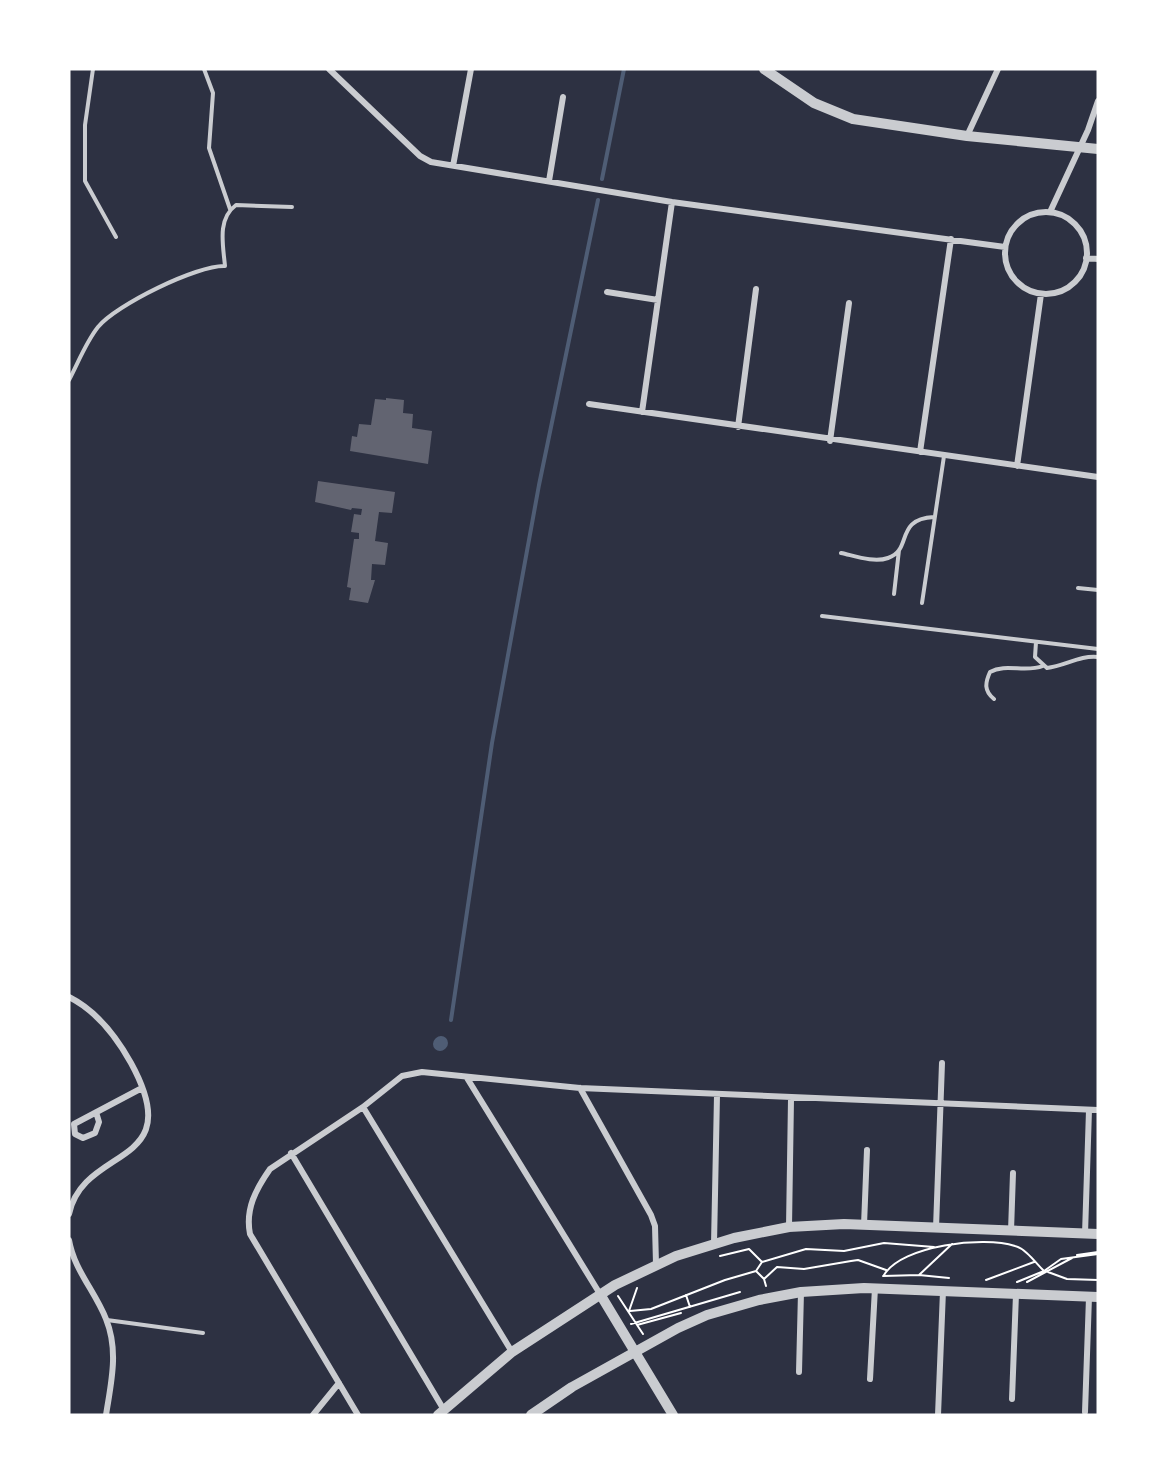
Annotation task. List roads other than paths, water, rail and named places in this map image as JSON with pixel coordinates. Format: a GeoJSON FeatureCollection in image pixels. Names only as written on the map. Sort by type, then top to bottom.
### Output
{"type":"FeatureCollection","features":[{"type":"Feature","properties":{"kind":"street"},"geometry":{"type":"LineString","coordinates":[[330,69],[420,156],[431,162],[672,202],[1005,247]]}},
{"type":"Feature","properties":{"kind":"street"},"geometry":{"type":"LineString","coordinates":[[453,166],[471,69]]}},
{"type":"Feature","properties":{"kind":"street"},"geometry":{"type":"LineString","coordinates":[[764,69],[814,104],[853,119],[967,136],[1098,149]]}},
{"type":"Feature","properties":{"kind":"street"},"geometry":{"type":"LineString","coordinates":[[967,136],[998,69]]}},
{"type":"Feature","properties":{"kind":"street"},"geometry":{"type":"LineString","coordinates":[[549,181],[563,97]]}},
{"type":"Feature","properties":{"kind":"street"},"geometry":{"type":"LineString","coordinates":[[1050,212],[1098,101]]}},
{"type":"Feature","properties":{"kind":"street"},"geometry":{"type":"LineString","coordinates":[[642,412],[672,202]]}},
{"type":"Feature","properties":{"kind":"street"},"geometry":{"type":"LineString","coordinates":[[1050,212],[1068,218],[1081,231],[1087,249],[1086,258],[1075,282],[1059,292],[1041,294],[1030,291],[1014,278],[1008,268],[1005,247],[1011,232],[1021,221],[1035,214],[1050,212]]}},
{"type":"Feature","properties":{"kind":"street"},"geometry":{"type":"LineString","coordinates":[[920,452],[951,239]]}},
{"type":"Feature","properties":{"kind":"street"},"geometry":{"type":"LineString","coordinates":[[1086,258],[1098,259]]}},
{"type":"Feature","properties":{"kind":"street"},"geometry":{"type":"LineString","coordinates":[[738,427],[756,289]]}},
{"type":"Feature","properties":{"kind":"street"},"geometry":{"type":"LineString","coordinates":[[607,292],[658,300]]}},
{"type":"Feature","properties":{"kind":"street"},"geometry":{"type":"LineString","coordinates":[[1017,466],[1041,294]]}},
{"type":"Feature","properties":{"kind":"street"},"geometry":{"type":"LineString","coordinates":[[830,441],[849,303]]}},
{"type":"Feature","properties":{"kind":"street"},"geometry":{"type":"LineString","coordinates":[[589,404],[830,441],[1098,477]]}},
{"type":"Feature","properties":{"kind":"street"},"geometry":{"type":"LineString","coordinates":[[69,997],[98,1017],[118,1041],[148,1102],[149,1124],[142,1136],[83,1185],[71,1204],[69,1214]]}},
{"type":"Feature","properties":{"kind":"street"},"geometry":{"type":"LineString","coordinates":[[936,1228],[942,1063]]}},
{"type":"Feature","properties":{"kind":"street"},"geometry":{"type":"LineString","coordinates":[[358,1415],[250,1234],[249,1210],[260,1184],[270,1169],[363,1107],[402,1076],[412,1073],[580,1088],[717,1095],[1098,1110]]}},
{"type":"Feature","properties":{"kind":"street"},"geometry":{"type":"LineString","coordinates":[[467,1078],[636,1351],[673,1415]]}},
{"type":"Feature","properties":{"kind":"street"},"geometry":{"type":"LineString","coordinates":[[96,1112],[99,1122],[95,1133],[83,1138],[75,1134],[74,1124],[96,1112],[142,1088]]}},
{"type":"Feature","properties":{"kind":"street"},"geometry":{"type":"LineString","coordinates":[[580,1088],[651,1215],[655,1226],[656,1264]]}},
{"type":"Feature","properties":{"kind":"street"},"geometry":{"type":"LineString","coordinates":[[714,1244],[717,1095]]}},
{"type":"Feature","properties":{"kind":"street"},"geometry":{"type":"LineString","coordinates":[[789,1227],[791,1098]]}},
{"type":"Feature","properties":{"kind":"street"},"geometry":{"type":"LineString","coordinates":[[363,1107],[512,1352]]}},
{"type":"Feature","properties":{"kind":"street"},"geometry":{"type":"LineString","coordinates":[[1085,1234],[1089,1110]]}},
{"type":"Feature","properties":{"kind":"street"},"geometry":{"type":"LineString","coordinates":[[864,1225],[867,1150]]}},
{"type":"Feature","properties":{"kind":"street"},"geometry":{"type":"LineString","coordinates":[[291,1153],[441,1412],[512,1352],[600,1294],[656,1264],[714,1244],[789,1227],[864,1225],[1098,1234]]}},
{"type":"Feature","properties":{"kind":"street"},"geometry":{"type":"LineString","coordinates":[[1011,1231],[1013,1173]]}},
{"type":"Feature","properties":{"kind":"street"},"geometry":{"type":"LineString","coordinates":[[69,1240],[72,1258],[107,1320],[114,1360],[106,1415]]}},
{"type":"Feature","properties":{"kind":"street"},"geometry":{"type":"LineString","coordinates":[[870,1379],[875,1288]]}},
{"type":"Feature","properties":{"kind":"street"},"geometry":{"type":"LineString","coordinates":[[531,1415],[544,1411],[636,1351],[707,1315],[759,1300],[801,1292],[875,1288],[1094,1297],[1085,1412]]}},
{"type":"Feature","properties":{"kind":"street"},"geometry":{"type":"LineString","coordinates":[[938,1415],[943,1291]]}},
{"type":"Feature","properties":{"kind":"street"},"geometry":{"type":"LineString","coordinates":[[799,1372],[801,1292]]}},
{"type":"Feature","properties":{"kind":"street"},"geometry":{"type":"LineString","coordinates":[[1012,1399],[1016,1294]]}},
{"type":"Feature","properties":{"kind":"street"},"geometry":{"type":"LineString","coordinates":[[313,1415],[339,1383]]}},
{"type":"Feature","properties":{"kind":"lane"},"geometry":{"type":"LineString","coordinates":[[93,69],[85,125],[85,181],[116,237]]}},
{"type":"Feature","properties":{"kind":"lane"},"geometry":{"type":"LineString","coordinates":[[204,69],[211,82],[213,93],[209,148],[230,209]]}},
{"type":"Feature","properties":{"kind":"lane"},"geometry":{"type":"LineString","coordinates":[[69,380],[98,326],[138,298],[175,280],[213,266],[225,266],[223,234],[225,218],[230,209],[236,205],[292,207]]}},
{"type":"Feature","properties":{"kind":"lane"},"geometry":{"type":"LineString","coordinates":[[922,603],[944,456]]}},
{"type":"Feature","properties":{"kind":"lane"},"geometry":{"type":"LineString","coordinates":[[894,594],[899,549],[911,524],[919,518],[934,517]]}},
{"type":"Feature","properties":{"kind":"lane"},"geometry":{"type":"LineString","coordinates":[[841,554],[874,560],[890,558],[899,549]]}},
{"type":"Feature","properties":{"kind":"lane"},"geometry":{"type":"LineString","coordinates":[[1078,588],[1098,590]]}},
{"type":"Feature","properties":{"kind":"lane"},"geometry":{"type":"LineString","coordinates":[[822,616],[1098,649]]}},
{"type":"Feature","properties":{"kind":"lane"},"geometry":{"type":"LineString","coordinates":[[1036,642],[1035,657],[1043,666]]}},
{"type":"Feature","properties":{"kind":"lane"},"geometry":{"type":"LineString","coordinates":[[994,699],[988,694],[986,686],[990,672],[998,668],[1026,671],[1043,666],[1064,665],[1084,656],[1098,657]]}},
{"type":"Feature","properties":{"kind":"lane"},"geometry":{"type":"LineString","coordinates":[[107,1320],[203,1333]]}},
{"type":"Feature","properties":{"kind":"waterway"},"geometry":{"type":"LineString","coordinates":[[602,179],[624,69]]}},
{"type":"Feature","properties":{"kind":"waterway"},"geometry":{"type":"LineString","coordinates":[[451,1020],[492,743],[539,485],[598,200]]}}]}
